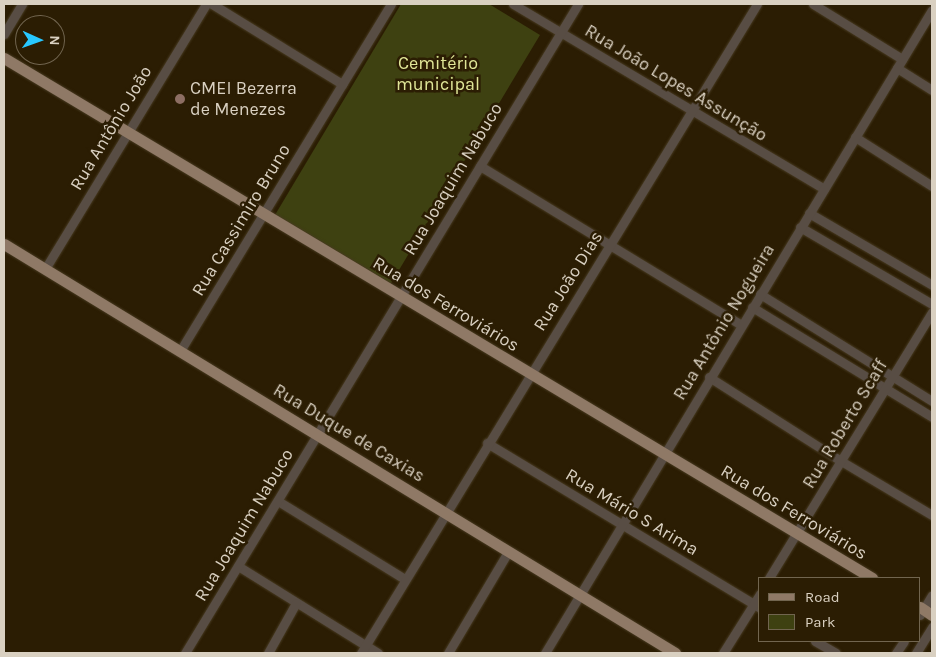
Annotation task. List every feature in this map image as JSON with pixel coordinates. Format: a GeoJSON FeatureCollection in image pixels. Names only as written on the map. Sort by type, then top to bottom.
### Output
{"type":"FeatureCollection","features":[{"type":"Feature","properties":{"kind":"main road","name":"Rua dos Ferroviários"},"geometry":{"type":"LineString","coordinates":[[4,58],[870,577]]}},
{"type":"Feature","properties":{"kind":"main road","name":"Rua Duque de Caxias"},"geometry":{"type":"LineString","coordinates":[[4,244],[675,653]]}},
{"type":"Feature","properties":{"kind":"street"},"geometry":{"type":"LineString","coordinates":[[4,34],[22,4]]}},
{"type":"Feature","properties":{"kind":"street","name":"Rua Antônio João"},"geometry":{"type":"LineString","coordinates":[[45,269],[206,4]]}},
{"type":"Feature","properties":{"kind":"street"},"geometry":{"type":"LineString","coordinates":[[212,4],[342,84]]}},
{"type":"Feature","properties":{"kind":"street","name":"Rua Cassimiro Bruno"},"geometry":{"type":"LineString","coordinates":[[180,351],[391,4]]}},
{"type":"Feature","properties":{"kind":"street","name":"Rua João Lopes Assunção"},"geometry":{"type":"LineString","coordinates":[[513,4],[824,189]]}},
{"type":"Feature","properties":{"kind":"street","name":"Rua Joaquim Nabuco"},"geometry":{"type":"LineString","coordinates":[[185,653],[578,4]]}},
{"type":"Feature","properties":{"kind":"street","name":"Rua João Dias"},"geometry":{"type":"LineString","coordinates":[[364,650],[445,513],[757,4]]}},
{"type":"Feature","properties":{"kind":"street"},"geometry":{"type":"LineString","coordinates":[[813,4],[902,59]]}},
{"type":"Feature","properties":{"kind":"street","name":"Rua Antônio Nogueira"},"geometry":{"type":"LineString","coordinates":[[545,653],[581,596],[709,377],[932,10]]}},
{"type":"Feature","properties":{"kind":"street"},"geometry":{"type":"LineString","coordinates":[[897,68],[932,90]]}},
{"type":"Feature","properties":{"kind":"street"},"geometry":{"type":"LineString","coordinates":[[855,137],[932,186]]}},
{"type":"Feature","properties":{"kind":"street"},"geometry":{"type":"LineString","coordinates":[[480,166],[741,325]]}},
{"type":"Feature","properties":{"kind":"street"},"geometry":{"type":"LineString","coordinates":[[809,213],[932,285]]}},
{"type":"Feature","properties":{"kind":"street"},"geometry":{"type":"LineString","coordinates":[[800,227],[932,304]]}},
{"type":"Feature","properties":{"kind":"street"},"geometry":{"type":"LineString","coordinates":[[760,294],[932,401]]}},
{"type":"Feature","properties":{"kind":"street"},"geometry":{"type":"LineString","coordinates":[[752,307],[932,417]]}},
{"type":"Feature","properties":{"kind":"street","name":"Rua Roberto Scaff"},"geometry":{"type":"LineString","coordinates":[[770,577],[932,312]]}},
{"type":"Feature","properties":{"kind":"street"},"geometry":{"type":"LineString","coordinates":[[709,377],[841,462],[932,515]]}},
{"type":"Feature","properties":{"kind":"street","name":"Rua Mário S Arima"},"geometry":{"type":"LineString","coordinates":[[487,444],[757,606]]}},
{"type":"Feature","properties":{"kind":"street"},"geometry":{"type":"LineString","coordinates":[[278,501],[405,579]]}},
{"type":"Feature","properties":{"kind":"street"},"geometry":{"type":"LineString","coordinates":[[448,653],[508,552]]}},
{"type":"Feature","properties":{"kind":"street"},"geometry":{"type":"LineString","coordinates":[[238,566],[364,650],[378,653]]}},
{"type":"Feature","properties":{"kind":"street"},"geometry":{"type":"LineString","coordinates":[[924,611],[932,595]]}},
{"type":"Feature","properties":{"kind":"street"},"geometry":{"type":"LineString","coordinates":[[268,653],[296,603]]}},
{"type":"Feature","properties":{"kind":"street"},"geometry":{"type":"LineString","coordinates":[[723,653],[757,606]]}},
{"type":"Feature","properties":{"kind":"street"},"geometry":{"type":"LineString","coordinates":[[916,653],[932,627]]}},
{"type":"Feature","properties":{"kind":"street"},"geometry":{"type":"LineString","coordinates":[[817,642],[836,653]]}},
{"type":"Feature","properties":{"kind":"street"},"geometry":{"type":"LineString","coordinates":[[896,653],[903,642]]}},
{"type":"Feature","properties":{"kind":"green space","name":"Cemitério municipal"},"geometry":{"type":"Polygon","coordinates":[[[401,4],[489,4],[540,35],[390,285],[275,215],[401,4]]]}},
{"type":"Feature","properties":{"kind":"place","name":"CMEI Bezerra de Menezes"},"geometry":{"type":"Point","coordinates":[180,99]}}]}
